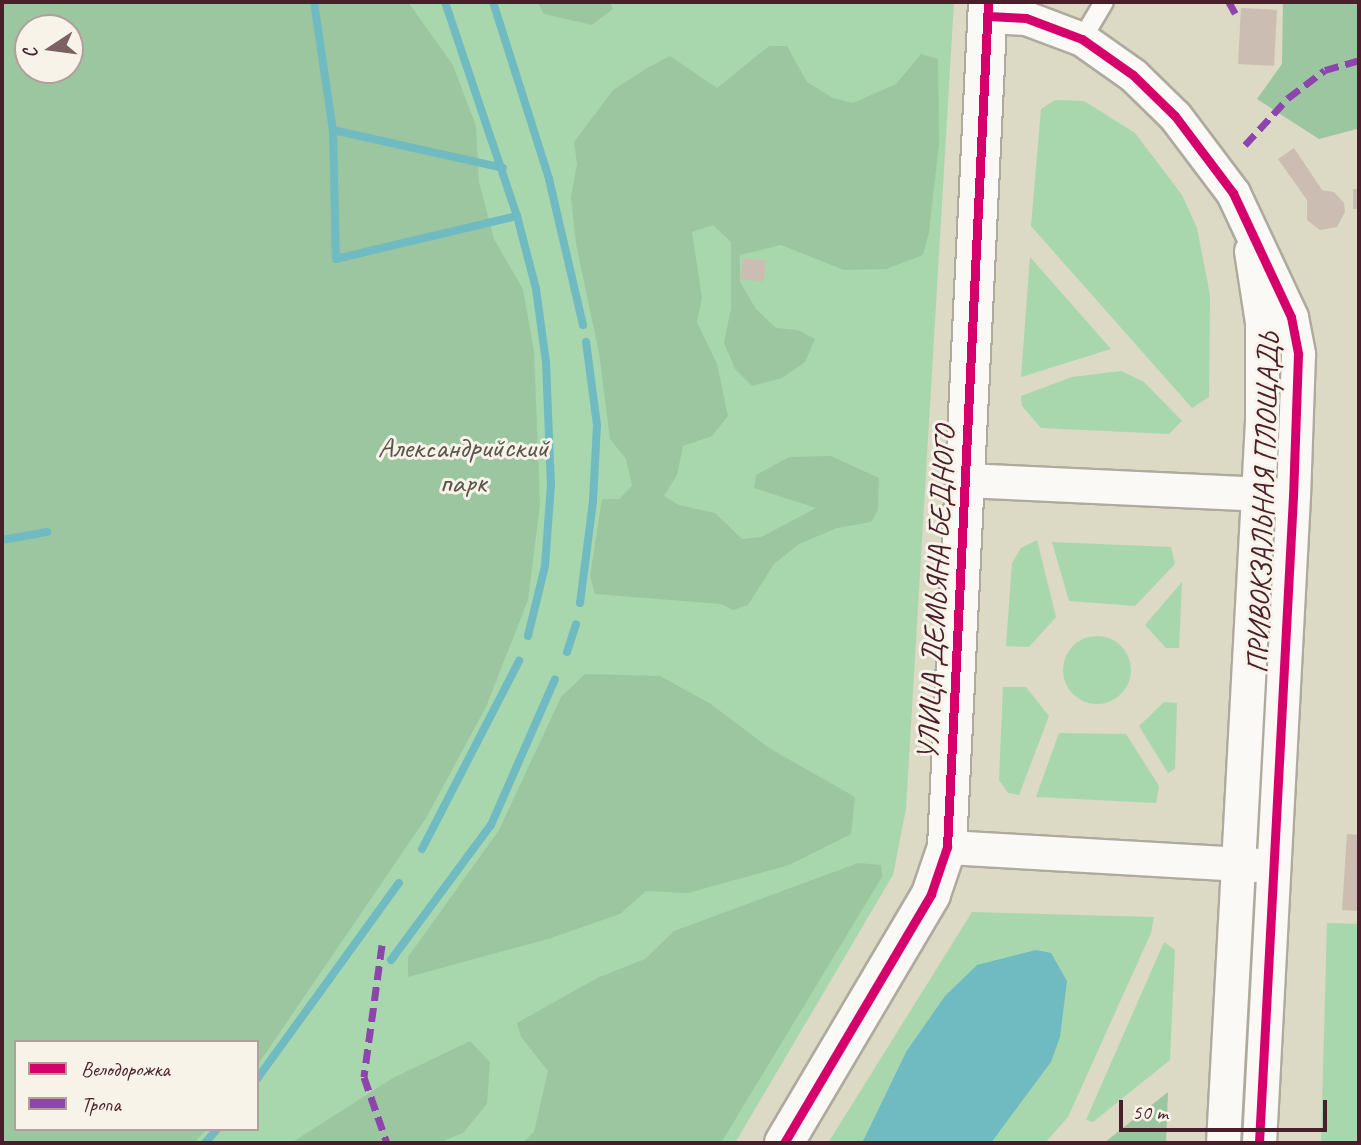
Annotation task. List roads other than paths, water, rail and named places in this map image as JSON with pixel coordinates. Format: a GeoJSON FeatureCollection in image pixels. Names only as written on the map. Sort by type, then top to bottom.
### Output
{"type":"FeatureCollection","features":[{"type":"Feature","properties":{"kind":"street","name":"ПРИВОКЗАЛЬНАЯ ПЛОЩАДЬ"},"geometry":{"type":"LineString","coordinates":[[988,9],[1026,18],[1082,39],[1133,75],[1175,116],[1213,162],[1246,217],[1279,283],[1295,335],[1293,496],[1259,1143]]}},
{"type":"Feature","properties":{"kind":"street","name":"УЛИЦА ДЕМЬЯНА БЕДНОГО"},"geometry":{"type":"LineString","coordinates":[[784,1143],[932,894],[947,847],[988,9]]}},
{"type":"Feature","properties":{"kind":"street","name":"ПРИВОКЗАЛЬНАЯ ПЛОЩАДЬ"},"geometry":{"type":"LineString","coordinates":[[1223,1143],[1258,494],[1263,351],[1246,217]]}},
{"type":"Feature","properties":{"kind":"street","name":"ПРИВОКЗАЛЬНАЯ ПЛОЩАДЬ"},"geometry":{"type":"LineString","coordinates":[[966,480],[1293,496]]}},
{"type":"Feature","properties":{"kind":"street"},"geometry":{"type":"LineString","coordinates":[[947,847],[1272,866]]}},
{"type":"Feature","properties":{"kind":"lane"},"geometry":{"type":"LineString","coordinates":[[1082,39],[1104,2]]}},
{"type":"Feature","properties":{"kind":"water"},"geometry":{"type":"Polygon","coordinates":[[[1036,950],[1051,953],[1067,981],[1060,1037],[1051,1062],[991,1143],[862,1143],[906,1052],[945,996],[977,965],[1036,950]]]}},
{"type":"Feature","properties":{"kind":"waterway"},"geometry":{"type":"LineString","coordinates":[[314,2],[333,130],[336,259],[517,216]]}},
{"type":"Feature","properties":{"kind":"waterway"},"geometry":{"type":"LineString","coordinates":[[445,2],[517,216],[536,289],[546,362],[551,484],[545,566],[528,636]]}},
{"type":"Feature","properties":{"kind":"waterway"},"geometry":{"type":"LineString","coordinates":[[493,2],[549,179],[583,325]]}},
{"type":"Feature","properties":{"kind":"waterway"},"geometry":{"type":"LineString","coordinates":[[333,130],[503,168]]}},
{"type":"Feature","properties":{"kind":"waterway"},"geometry":{"type":"LineString","coordinates":[[580,603],[593,501],[597,425],[586,342]]}},
{"type":"Feature","properties":{"kind":"waterway"},"geometry":{"type":"LineString","coordinates":[[2,540],[47,532]]}},
{"type":"Feature","properties":{"kind":"waterway"},"geometry":{"type":"LineString","coordinates":[[567,652],[576,624]]}},
{"type":"Feature","properties":{"kind":"waterway"},"geometry":{"type":"LineString","coordinates":[[422,849],[519,661]]}},
{"type":"Feature","properties":{"kind":"waterway"},"geometry":{"type":"LineString","coordinates":[[391,960],[491,825],[555,679]]}},
{"type":"Feature","properties":{"kind":"waterway"},"geometry":{"type":"LineString","coordinates":[[259,1076],[399,883]]}},
{"type":"Feature","properties":{"kind":"waterway"},"geometry":{"type":"LineString","coordinates":[[205,1143],[215,1131]]}},
{"type":"Feature","properties":{"kind":"park label","name":"Александрийский парк"},"geometry":{"type":"Point","coordinates":[463,464]}}]}
